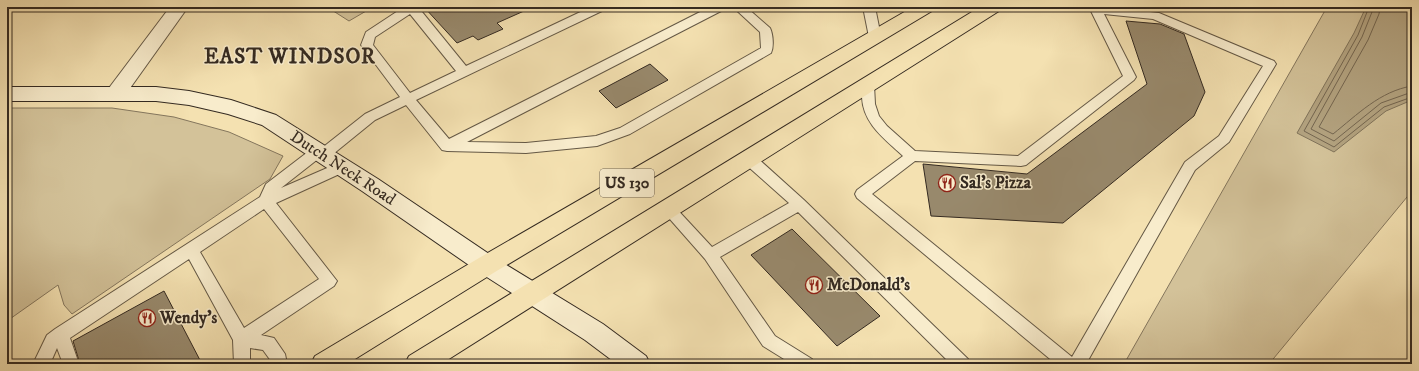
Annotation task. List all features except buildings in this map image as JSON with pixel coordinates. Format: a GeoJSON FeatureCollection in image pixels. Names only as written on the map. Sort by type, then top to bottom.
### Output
{"type":"FeatureCollection","features":[{"type":"Feature","properties":{"kind":"highway","name":"US 130"},"geometry":{"type":"LineString","coordinates":[[324,364],[487,265],[875,37],[923,7]]}},
{"type":"Feature","properties":{"kind":"highway","name":"US 130"},"geometry":{"type":"LineString","coordinates":[[418,364],[993,7]]}},
{"type":"Feature","properties":{"kind":"street"},"geometry":{"type":"LineString","coordinates":[[116,93],[178,7]]}},
{"type":"Feature","properties":{"kind":"street","name":"Dutch Neck Road"},"geometry":{"type":"LineString","coordinates":[[7,94],[156,94],[189,98],[231,107],[269,120],[487,265],[533,292],[594,332],[637,364]]}},
{"type":"Feature","properties":{"kind":"lane"},"geometry":{"type":"LineString","coordinates":[[464,72],[412,7],[370,35],[367,45],[408,99],[447,146],[526,148],[597,141],[625,132],[766,50],[766,31],[739,7]]}},
{"type":"Feature","properties":{"kind":"lane"},"geometry":{"type":"LineString","coordinates":[[266,201],[271,188],[370,117],[600,7]]}},
{"type":"Feature","properties":{"kind":"lane"},"geometry":{"type":"LineString","coordinates":[[447,146],[719,7]]}},
{"type":"Feature","properties":{"kind":"lane"},"geometry":{"type":"LineString","coordinates":[[869,7],[875,37]]}},
{"type":"Feature","properties":{"kind":"lane"},"geometry":{"type":"LineString","coordinates":[[868,84],[869,104],[873,116],[882,129],[912,156],[1021,161],[1130,77],[1096,9]]}},
{"type":"Feature","properties":{"kind":"lane"},"geometry":{"type":"LineString","coordinates":[[1077,364],[1190,166],[1224,139],[1270,64],[1156,16],[1096,9]]}},
{"type":"Feature","properties":{"kind":"lane"},"geometry":{"type":"LineString","coordinates":[[912,156],[862,194],[1068,364]]}},
{"type":"Feature","properties":{"kind":"lane"},"geometry":{"type":"LineString","coordinates":[[750,158],[799,204],[948,357],[962,364]]}},
{"type":"Feature","properties":{"kind":"lane"},"geometry":{"type":"LineString","coordinates":[[41,364],[53,340],[61,334],[266,201],[341,167]]}},
{"type":"Feature","properties":{"kind":"lane"},"geometry":{"type":"LineString","coordinates":[[241,339],[329,281],[266,201]]}},
{"type":"Feature","properties":{"kind":"lane"},"geometry":{"type":"LineString","coordinates":[[710,255],[799,204]]}},
{"type":"Feature","properties":{"kind":"lane"},"geometry":{"type":"LineString","coordinates":[[668,209],[710,255],[769,341],[806,364]]}},
{"type":"Feature","properties":{"kind":"lane"},"geometry":{"type":"LineString","coordinates":[[191,250],[241,339],[242,364]]}},
{"type":"Feature","properties":{"kind":"lane"},"geometry":{"type":"LineString","coordinates":[[61,334],[71,364]]}},
{"type":"Feature","properties":{"kind":"lane"},"geometry":{"type":"LineString","coordinates":[[241,339],[268,343],[279,359],[279,364]]}},
{"type":"Feature","properties":{"kind":"shaded area"},"geometry":{"type":"Polygon","coordinates":[[[327,7],[373,7],[349,21],[327,7]]]}},
{"type":"Feature","properties":{"kind":"shaded area"},"geometry":{"type":"Polygon","coordinates":[[[1327,7],[1412,7],[1412,191],[1269,364],[1124,364],[1327,7]]]}},
{"type":"Feature","properties":{"kind":"shaded area"},"geometry":{"type":"Polygon","coordinates":[[[7,108],[112,108],[174,117],[229,132],[283,156],[270,179],[72,314],[64,305],[58,285],[7,321],[7,108]]]}},
{"type":"Feature","properties":{"kind":"water"},"geometry":{"type":"Polygon","coordinates":[[[1366,7],[1412,7],[1412,100],[1386,111],[1334,152],[1297,133],[1354,33],[1366,7]]]}},
{"type":"Feature","properties":{"kind":"place","name":"Sal's Pizza"},"geometry":{"type":"Point","coordinates":[947,183]}},
{"type":"Feature","properties":{"kind":"place","name":"McDonald's"},"geometry":{"type":"Point","coordinates":[814,285]}},
{"type":"Feature","properties":{"kind":"place","name":"Wendy's"},"geometry":{"type":"Point","coordinates":[147,318]}},
{"type":"Feature","properties":{"kind":"district","name":"EAST WINDSOR"},"geometry":{"type":"Point","coordinates":[290,57]}}]}
